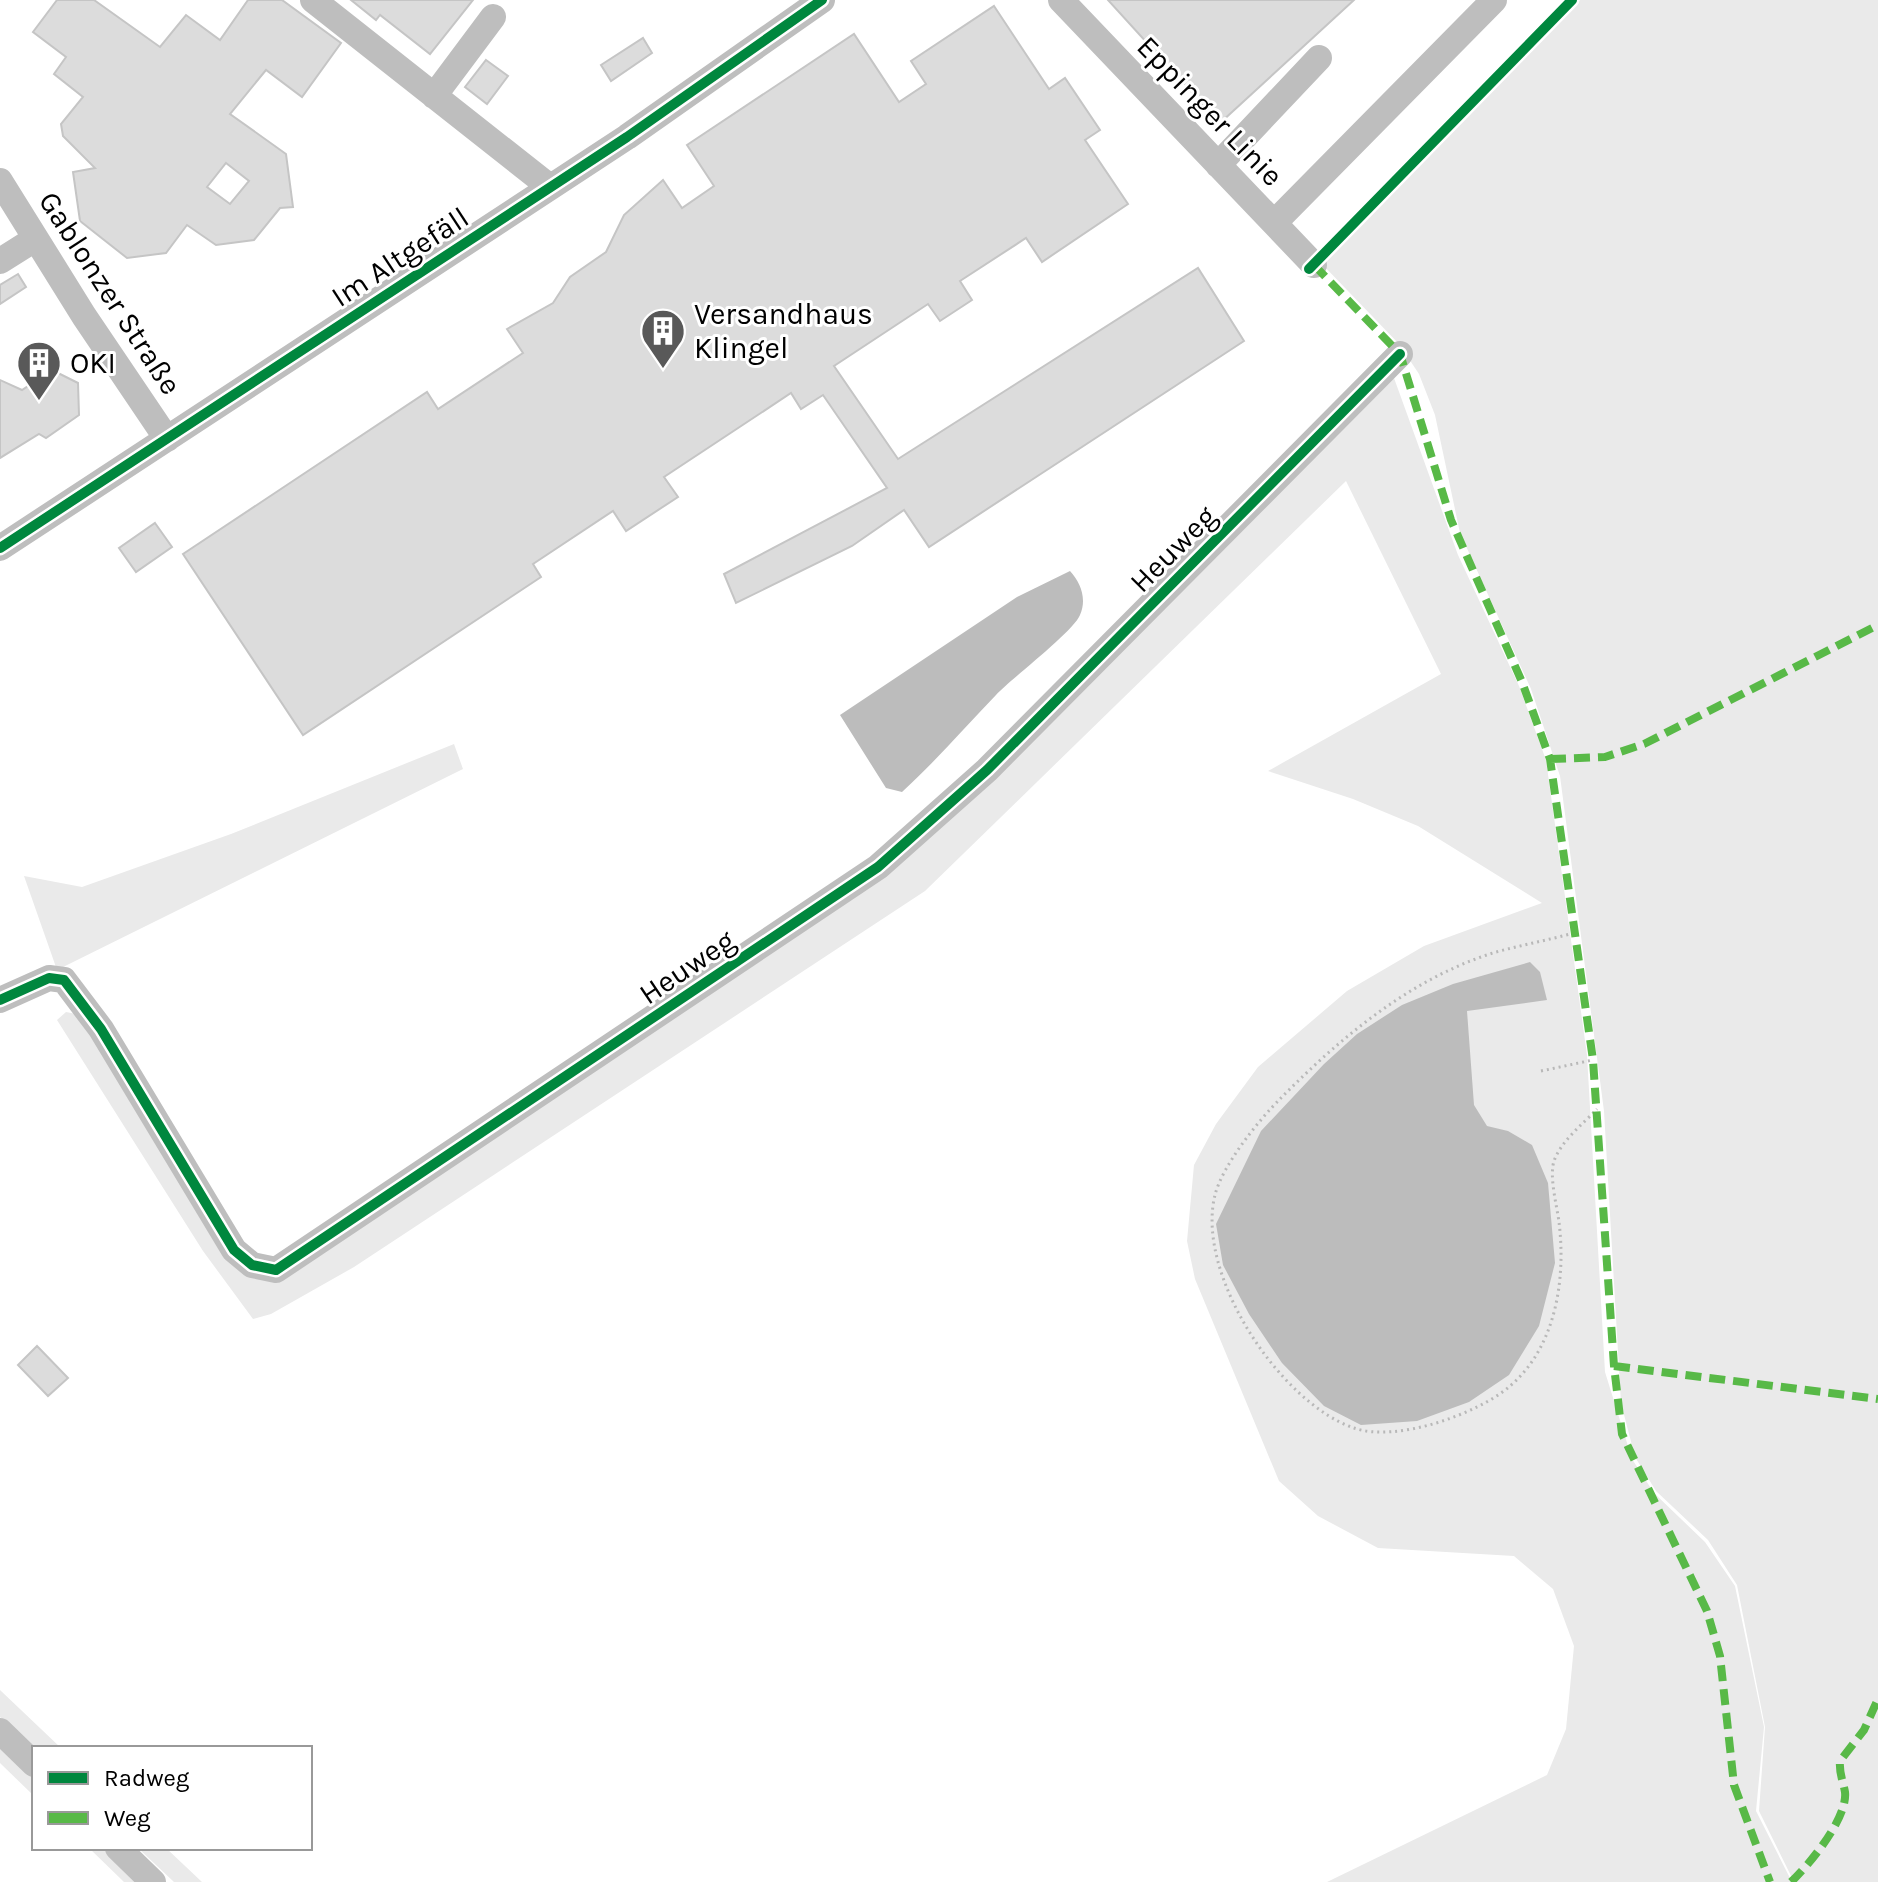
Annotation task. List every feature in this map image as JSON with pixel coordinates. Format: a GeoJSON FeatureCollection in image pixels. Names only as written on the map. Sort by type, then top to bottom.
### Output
{"type":"FeatureCollection","features":[{"type":"Feature","properties":{"kind":"street"},"geometry":{"type":"LineString","coordinates":[[313,0],[550,187]]}},
{"type":"Feature","properties":{"kind":"street","name":"Im Altgefäll"},"geometry":{"type":"LineString","coordinates":[[0,548],[550,187],[822,0]]}},
{"type":"Feature","properties":{"kind":"street","name":"Eppinger Linie"},"geometry":{"type":"LineString","coordinates":[[1061,0],[1314,265]]}},
{"type":"Feature","properties":{"kind":"street"},"geometry":{"type":"LineString","coordinates":[[1274,223],[1494,0]]}},
{"type":"Feature","properties":{"kind":"street"},"geometry":{"type":"LineString","coordinates":[[434,96],[493,17]]}},
{"type":"Feature","properties":{"kind":"street"},"geometry":{"type":"LineString","coordinates":[[1218,165],[1319,58]]}},
{"type":"Feature","properties":{"kind":"street","name":"Gablonzer Straße"},"geometry":{"type":"LineString","coordinates":[[0,181],[167,439]]}},
{"type":"Feature","properties":{"kind":"street"},"geometry":{"type":"LineString","coordinates":[[0,261],[35,239]]}},
{"type":"Feature","properties":{"kind":"street","name":"Heuweg"},"geometry":{"type":"LineString","coordinates":[[0,1000],[49,978],[64,980],[101,1029],[234,1250],[252,1265],[276,1270],[878,867],[987,770],[1400,354]]}},
{"type":"Feature","properties":{"kind":"street"},"geometry":{"type":"LineString","coordinates":[[0,1731],[32,1762]]}},
{"type":"Feature","properties":{"kind":"street"},"geometry":{"type":"LineString","coordinates":[[120,1850],[153,1882]]}},
{"type":"Feature","properties":{"kind":"path"},"geometry":{"type":"LineString","coordinates":[[1574,933],[1494,953],[1426,982],[1359,1024],[1253,1127],[1215,1194],[1212,1242],[1232,1304],[1276,1368],[1320,1411],[1356,1429],[1397,1432],[1473,1408],[1509,1387],[1538,1356],[1559,1296],[1563,1250],[1554,1162],[1570,1137],[1597,1109]]}},
{"type":"Feature","properties":{"kind":"path"},"geometry":{"type":"LineString","coordinates":[[1541,1071],[1593,1060]]}},
{"type":"Feature","properties":{"kind":"shaded area"},"geometry":{"type":"Polygon","coordinates":[[[1580,0],[1878,0],[1878,1882],[1794,1882],[1759,1811],[1765,1727],[1737,1585],[1708,1540],[1656,1491],[1635,1457],[1621,1403],[1604,1111],[1560,776],[1531,689],[1460,533],[1435,415],[1419,374],[1399,344],[1322,264],[1580,0]]]}},
{"type":"Feature","properties":{"kind":"shaded area"},"geometry":{"type":"Polygon","coordinates":[[[1394,378],[1458,555],[1519,686],[1546,760],[1587,1055],[1605,1372],[1632,1459],[1654,1493],[1705,1542],[1735,1586],[1764,1727],[1756,1811],[1792,1882],[1327,1882],[1547,1775],[1566,1729],[1574,1646],[1553,1589],[1514,1556],[1378,1548],[1318,1516],[1279,1481],[1195,1279],[1187,1241],[1194,1165],[1216,1124],[1258,1067],[1347,991],[1424,946],[1542,903],[1418,826],[1353,799],[1268,771],[1441,674],[1346,481],[925,891],[354,1267],[271,1314],[253,1319],[203,1251],[57,1020],[66,1012],[81,1015],[250,1273],[881,872],[1384,382],[1394,378]]]}},
{"type":"Feature","properties":{"kind":"shaded area"},"geometry":{"type":"Polygon","coordinates":[[[1070,571],[1083,597],[1082,609],[1075,623],[996,695],[902,792],[886,788],[840,715],[1017,597],[1070,571]]]}},
{"type":"Feature","properties":{"kind":"shaded area"},"geometry":{"type":"Polygon","coordinates":[[[454,744],[463,769],[57,970],[24,876],[82,887],[231,834],[454,744]]]}},
{"type":"Feature","properties":{"kind":"shaded area"},"geometry":{"type":"Polygon","coordinates":[[[1530,962],[1540,972],[1547,1000],[1467,1011],[1474,1105],[1487,1126],[1508,1131],[1532,1145],[1548,1183],[1555,1263],[1539,1326],[1509,1375],[1469,1402],[1417,1421],[1361,1425],[1324,1406],[1282,1363],[1249,1314],[1223,1265],[1216,1224],[1261,1131],[1357,1034],[1402,1005],[1453,984],[1530,962]]]}},
{"type":"Feature","properties":{"kind":"shaded area"},"geometry":{"type":"Polygon","coordinates":[[[0,1690],[59,1746],[32,1747],[0,1717],[0,1690]]]}},
{"type":"Feature","properties":{"kind":"shaded area"},"geometry":{"type":"Polygon","coordinates":[[[0,1735],[32,1766],[32,1794],[0,1763],[0,1735]]]}},
{"type":"Feature","properties":{"kind":"shaded area"},"geometry":{"type":"Polygon","coordinates":[[[91,1850],[119,1850],[153,1882],[124,1882],[91,1850]]]}},
{"type":"Feature","properties":{"kind":"shaded area"},"geometry":{"type":"Polygon","coordinates":[[[140,1850],[168,1850],[202,1882],[174,1882],[140,1850]]]}},
{"type":"Feature","properties":{"kind":"building"},"geometry":{"type":"Polygon","coordinates":[[[57,0],[94,0],[160,47],[186,15],[220,40],[248,0],[282,0],[341,43],[302,97],[266,70],[230,114],[286,154],[293,207],[280,208],[254,240],[216,245],[187,225],[166,253],[127,258],[80,221],[73,172],[95,168],[63,136],[61,124],[83,97],[54,74],[66,57],[33,32],[57,0]],[[226,163],[207,187],[230,204],[249,181],[226,163]]]}},
{"type":"Feature","properties":{"kind":"building"},"geometry":{"type":"Polygon","coordinates":[[[351,0],[473,0],[430,54],[380,15],[376,20],[351,0]]]}},
{"type":"Feature","properties":{"kind":"building"},"geometry":{"type":"Polygon","coordinates":[[[1108,0],[1354,0],[1220,123],[1108,0]]]}},
{"type":"Feature","properties":{"kind":"building","name":"Versandhaus Klingel"},"geometry":{"type":"Polygon","coordinates":[[[994,6],[1049,89],[1065,78],[1100,130],[1085,140],[1128,204],[1042,262],[1026,238],[960,281],[972,300],[940,321],[928,304],[834,366],[898,459],[1198,268],[1244,341],[929,547],[904,510],[852,546],[736,603],[724,574],[887,488],[823,395],[801,409],[791,393],[664,477],[678,497],[626,531],[613,511],[533,564],[541,577],[303,735],[183,554],[427,392],[438,409],[523,353],[507,329],[553,303],[570,277],[606,252],[624,215],[663,180],[682,208],[714,186],[687,145],[854,34],[899,102],[926,84],[911,61],[994,6]]]}},
{"type":"Feature","properties":{"kind":"building"},"geometry":{"type":"Polygon","coordinates":[[[643,38],[652,53],[611,81],[601,65],[643,38]]]}},
{"type":"Feature","properties":{"kind":"building"},"geometry":{"type":"Polygon","coordinates":[[[486,60],[508,76],[487,104],[465,87],[486,60]]]}},
{"type":"Feature","properties":{"kind":"building"},"geometry":{"type":"Polygon","coordinates":[[[18,274],[26,287],[0,304],[0,285],[18,274]]]}},
{"type":"Feature","properties":{"kind":"building","name":"OKI"},"geometry":{"type":"Polygon","coordinates":[[[52,370],[78,383],[79,415],[46,438],[39,434],[0,458],[0,380],[22,390],[52,370]]]}},
{"type":"Feature","properties":{"kind":"building"},"geometry":{"type":"Polygon","coordinates":[[[155,523],[172,547],[136,572],[119,548],[155,523]]]}},
{"type":"Feature","properties":{"kind":"building"},"geometry":{"type":"Polygon","coordinates":[[[37,1346],[68,1378],[48,1396],[18,1365],[37,1346]]]}},
{"type":"Feature","properties":{"kind":"marked path"},"geometry":{"type":"LineString","coordinates":[[1314,265],[1400,354],[1451,520],[1522,682],[1550,759],[1593,1060],[1614,1366],[1622,1434],[1707,1611],[1720,1656],[1734,1785],[1770,1882]]}},
{"type":"Feature","properties":{"kind":"marked path"},"geometry":{"type":"LineString","coordinates":[[1550,759],[1605,757],[1644,744],[1878,625]]}},
{"type":"Feature","properties":{"kind":"marked path"},"geometry":{"type":"LineString","coordinates":[[1614,1366],[1878,1399]]}},
{"type":"Feature","properties":{"kind":"marked path"},"geometry":{"type":"LineString","coordinates":[[1791,1882],[1817,1853],[1840,1815],[1845,1792],[1840,1761],[1864,1730],[1878,1699]]}},
{"type":"Feature","properties":{"kind":"cycle path"},"geometry":{"type":"LineString","coordinates":[[0,548],[627,137],[822,0]]}},
{"type":"Feature","properties":{"kind":"cycle path"},"geometry":{"type":"LineString","coordinates":[[1309,269],[1572,0]]}},
{"type":"Feature","properties":{"kind":"cycle path"},"geometry":{"type":"LineString","coordinates":[[0,1000],[49,978],[64,980],[101,1029],[234,1250],[252,1265],[276,1270],[878,867],[987,770],[1400,354]]}},
{"type":"Feature","properties":{"kind":"place","name":"Versandhaus Klingel"},"geometry":{"type":"Point","coordinates":[663,370]}},
{"type":"Feature","properties":{"kind":"place","name":"OKI"},"geometry":{"type":"Point","coordinates":[39,402]}}]}
